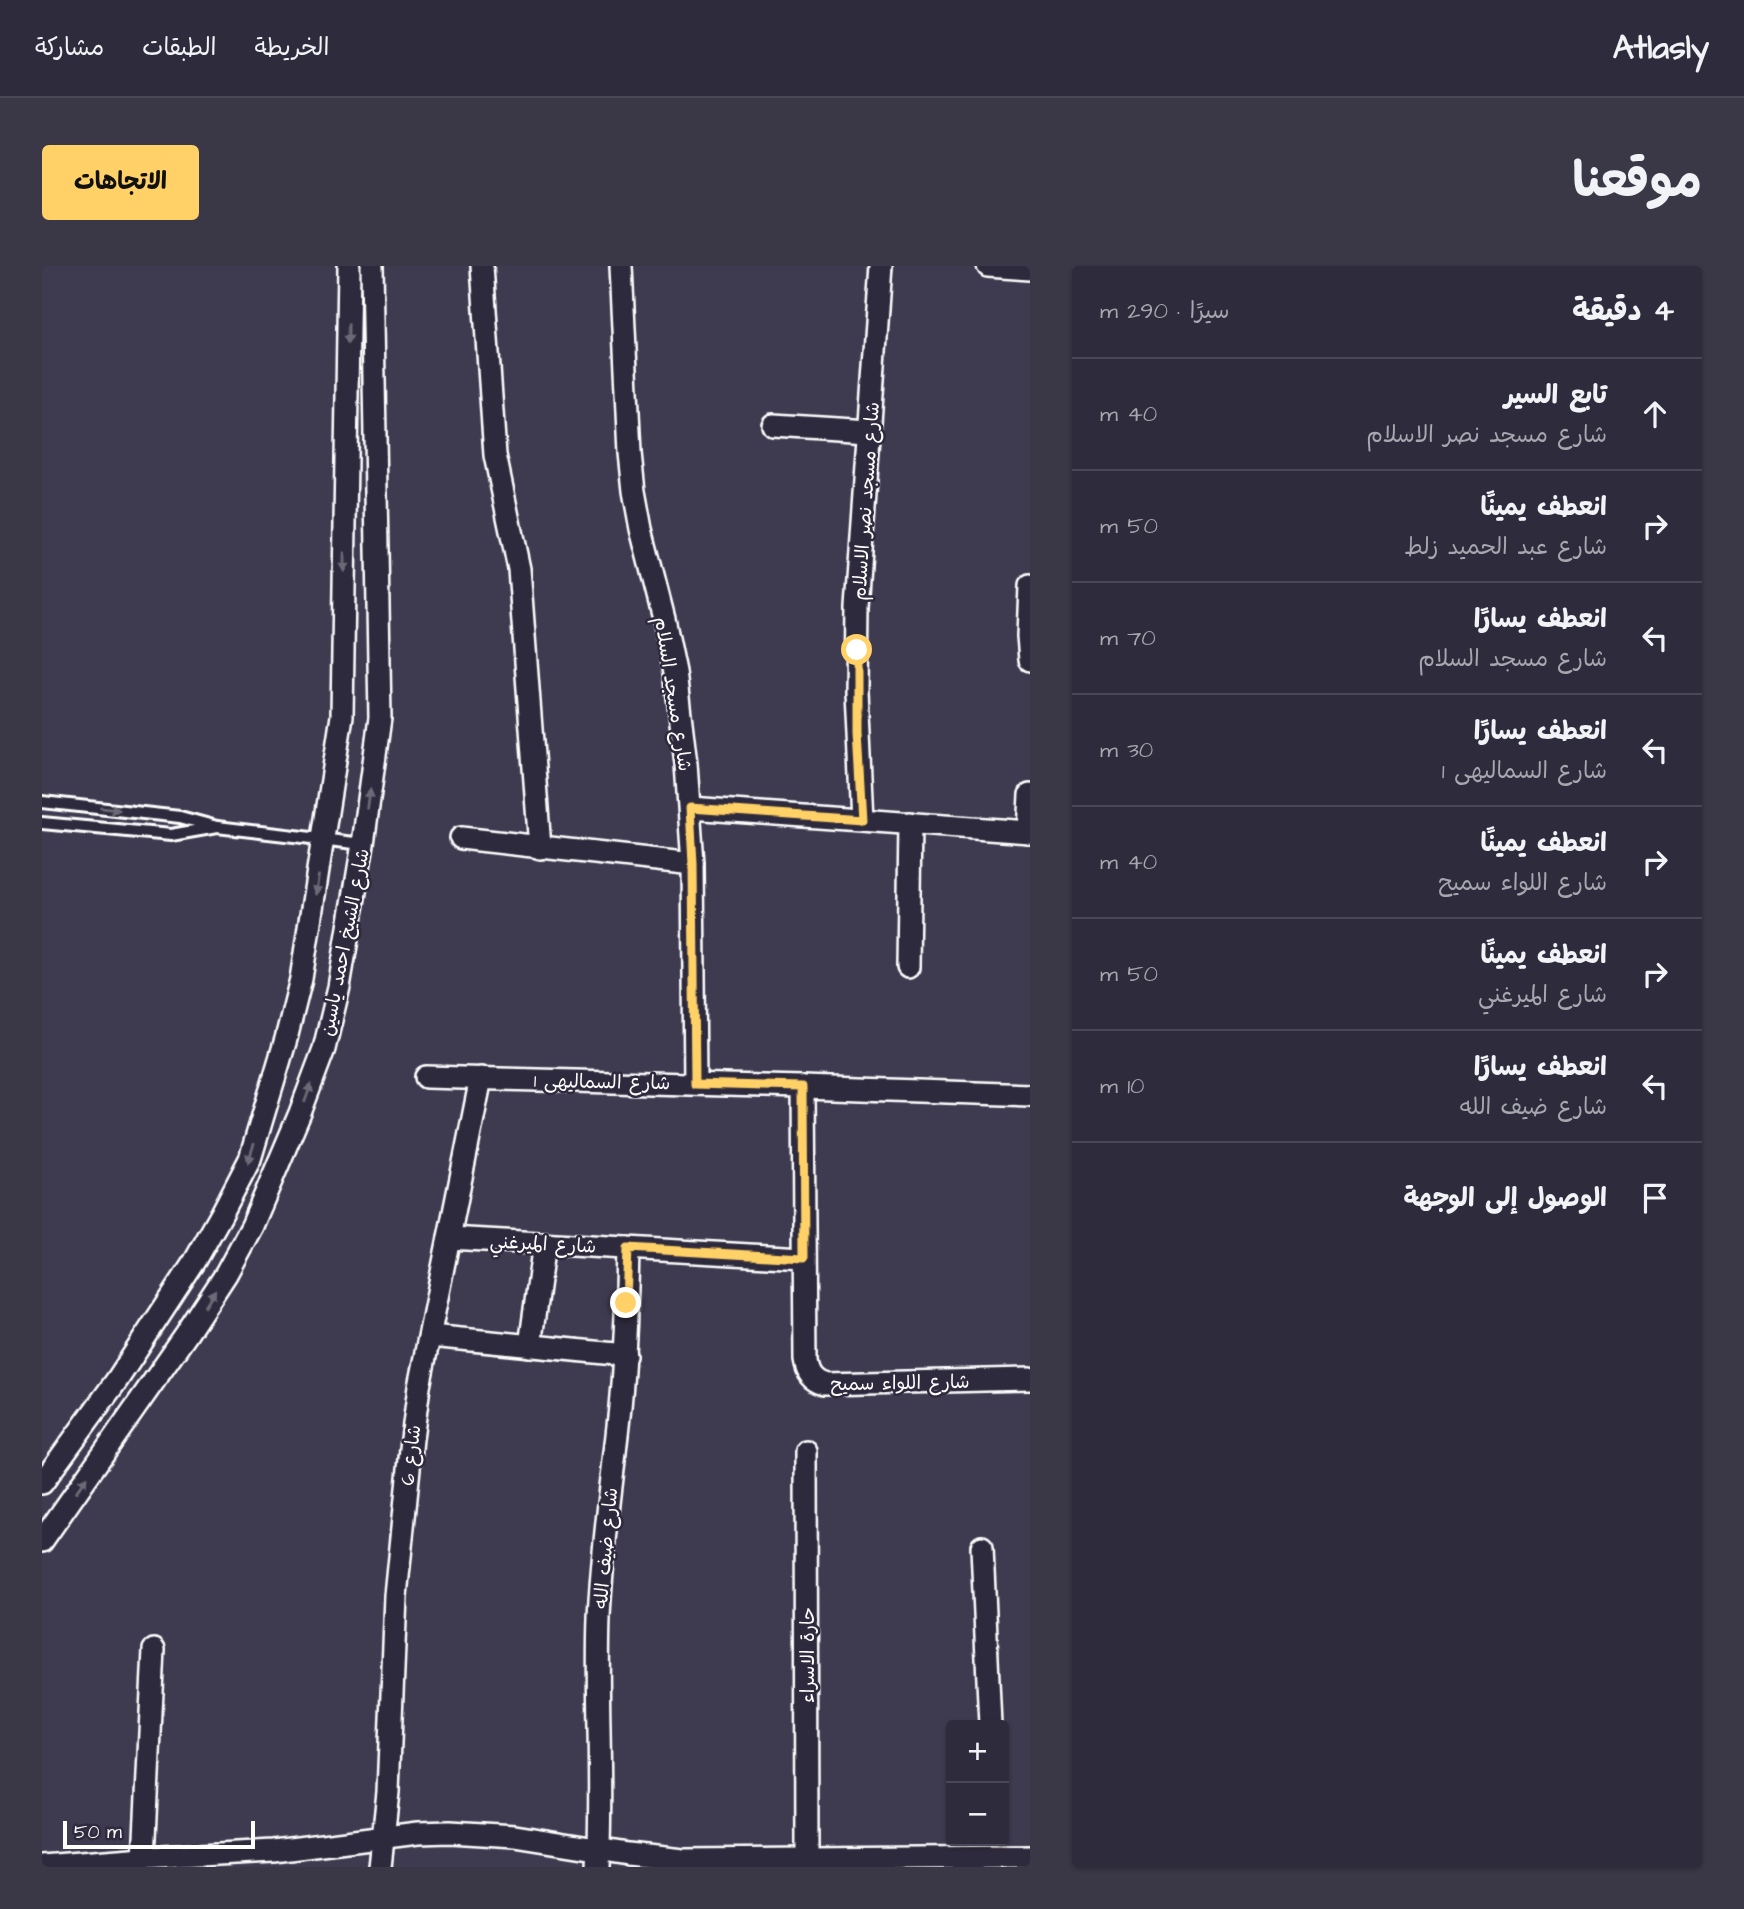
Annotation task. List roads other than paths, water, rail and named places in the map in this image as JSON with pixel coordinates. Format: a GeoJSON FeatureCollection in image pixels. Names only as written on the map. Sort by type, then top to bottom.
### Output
{"type":"FeatureCollection","features":[{"type":"Feature","properties":{"kind":"street","name":"شارع الشيخ احمد ياسين"},"geometry":{"type":"LineString","coordinates":[[42,1483],[117,1380],[195,1261],[250,1159],[286,1039],[301,979],[342,716],[349,266]]}},
{"type":"Feature","properties":{"kind":"street","name":"شارع الشيخ احمد ياسين"},"geometry":{"type":"LineString","coordinates":[[42,1541],[226,1274],[252,1226],[324,1049],[339,987],[363,844],[380,718],[372,266]]}},
{"type":"Feature","properties":{"kind":"street"},"geometry":{"type":"LineString","coordinates":[[482,266],[495,455],[519,569],[540,848]]}},
{"type":"Feature","properties":{"kind":"street","name":"شارع مسجد السلام"},"geometry":{"type":"LineString","coordinates":[[621,266],[634,491],[675,671],[690,808],[695,1084]]}},
{"type":"Feature","properties":{"kind":"street","name":"شارع مسجد نصر الاسلام"},"geometry":{"type":"LineString","coordinates":[[862,820],[856,691],[857,608],[881,266]]}},
{"type":"Feature","properties":{"kind":"street"},"geometry":{"type":"LineString","coordinates":[[988,266],[1030,270]]}},
{"type":"Feature","properties":{"kind":"street"},"geometry":{"type":"LineString","coordinates":[[773,425],[869,431]]}},
{"type":"Feature","properties":{"kind":"street"},"geometry":{"type":"LineString","coordinates":[[1030,586],[1030,660]]}},
{"type":"Feature","properties":{"kind":"street"},"geometry":{"type":"LineString","coordinates":[[690,808],[1029,832],[1030,795]]}},
{"type":"Feature","properties":{"kind":"street"},"geometry":{"type":"LineString","coordinates":[[908,967],[910,823]]}},
{"type":"Feature","properties":{"kind":"street"},"geometry":{"type":"LineString","coordinates":[[461,838],[693,864]]}},
{"type":"Feature","properties":{"kind":"street","name":"شارع السماليهى 1"},"geometry":{"type":"LineString","coordinates":[[426,1077],[1030,1095]]}},
{"type":"Feature","properties":{"kind":"street","name":"شارع 6"},"geometry":{"type":"LineString","coordinates":[[380,1867],[388,1793],[400,1543],[419,1387],[481,1078]]}},
{"type":"Feature","properties":{"kind":"street","name":"شارع اللواء سميح"},"geometry":{"type":"LineString","coordinates":[[803,1087],[805,1360],[808,1373],[818,1382],[832,1384],[1030,1379]]}},
{"type":"Feature","properties":{"kind":"street","name":"شارع الميرغني"},"geometry":{"type":"LineString","coordinates":[[449,1238],[804,1258]]}},
{"type":"Feature","properties":{"kind":"street"},"geometry":{"type":"LineString","coordinates":[[530,1346],[544,1243]]}},
{"type":"Feature","properties":{"kind":"street","name":"شارع ضيف الله"},"geometry":{"type":"LineString","coordinates":[[598,1858],[599,1619],[604,1540],[625,1355],[628,1248]]}},
{"type":"Feature","properties":{"kind":"street"},"geometry":{"type":"LineString","coordinates":[[430,1336],[625,1355]]}},
{"type":"Feature","properties":{"kind":"street","name":"حارة الاسراء"},"geometry":{"type":"LineString","coordinates":[[806,1451],[807,1859]]}},
{"type":"Feature","properties":{"kind":"street"},"geometry":{"type":"LineString","coordinates":[[982,1548],[990,1720]]}},
{"type":"Feature","properties":{"kind":"street"},"geometry":{"type":"LineString","coordinates":[[144,1858],[154,1650]]}},
{"type":"Feature","properties":{"kind":"street"},"geometry":{"type":"LineString","coordinates":[[42,1866],[274,1852],[418,1833],[516,1836],[598,1858],[642,1856],[783,1863],[807,1859],[909,1863],[996,1849],[1030,1857]]}},
{"type":"Feature","properties":{"kind":"lane"},"geometry":{"type":"LineString","coordinates":[[42,802],[180,817],[217,827],[363,844]]}},
{"type":"Feature","properties":{"kind":"lane"},"geometry":{"type":"LineString","coordinates":[[42,823],[171,835],[217,827]]}}]}
